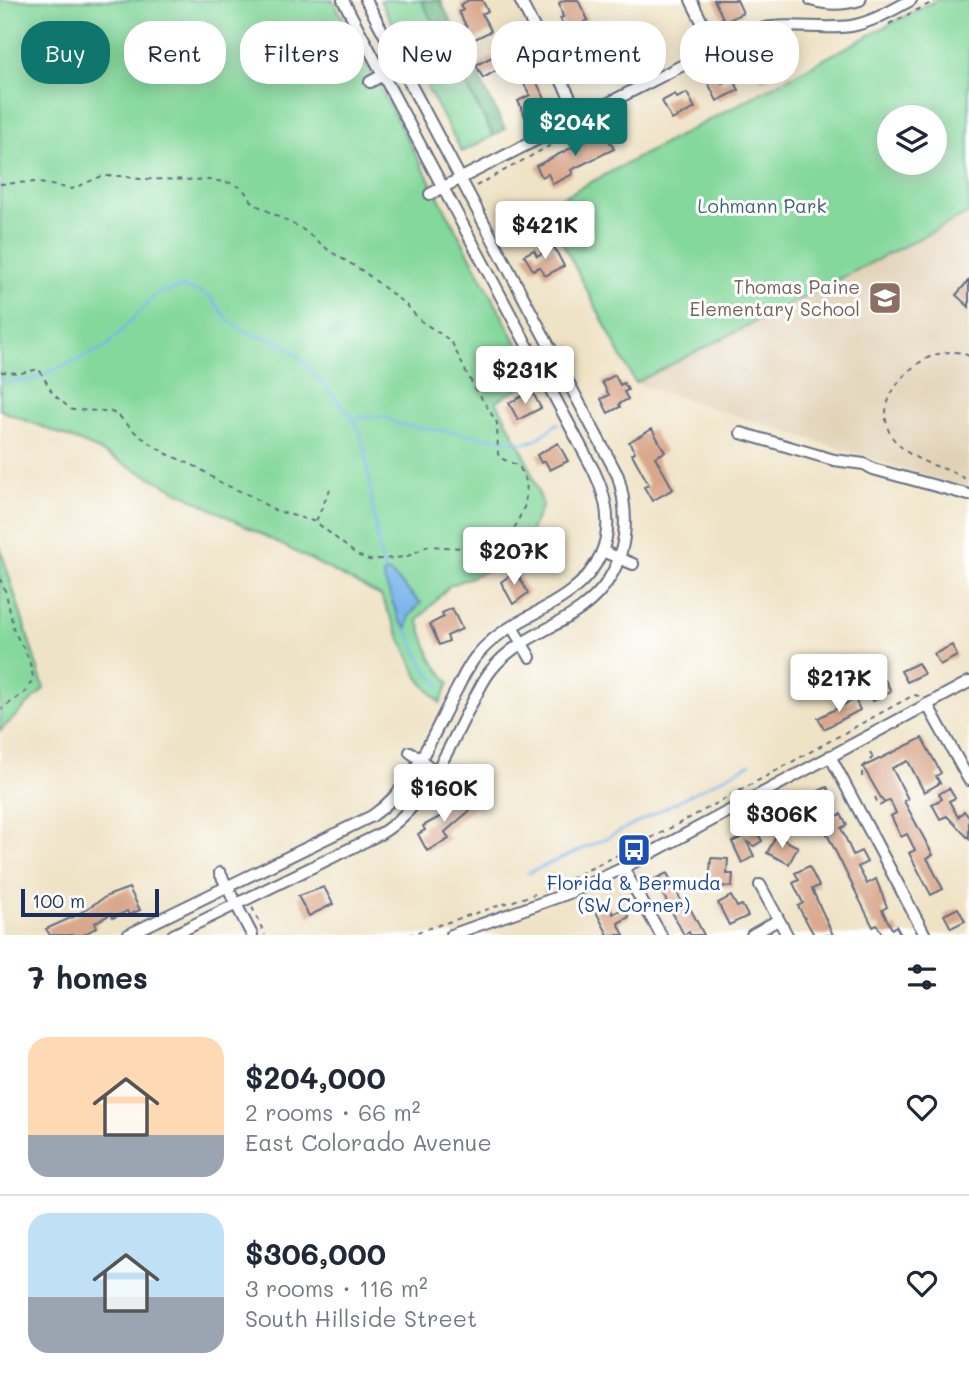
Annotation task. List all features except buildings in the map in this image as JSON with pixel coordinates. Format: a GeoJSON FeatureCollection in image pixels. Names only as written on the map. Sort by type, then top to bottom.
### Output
{"type":"FeatureCollection","features":[{"type":"Feature","properties":{"kind":"street"},"geometry":{"type":"LineString","coordinates":[[344,0],[378,65]]}},
{"type":"Feature","properties":{"kind":"street"},"geometry":{"type":"LineString","coordinates":[[366,0],[378,22]]}},
{"type":"Feature","properties":{"kind":"street"},"geometry":{"type":"LineString","coordinates":[[520,0],[582,122]]}},
{"type":"Feature","properties":{"kind":"street"},"geometry":{"type":"LineString","coordinates":[[691,0],[702,21]]}},
{"type":"Feature","properties":{"kind":"street"},"geometry":{"type":"LineString","coordinates":[[811,0],[828,4],[860,0]]}},
{"type":"Feature","properties":{"kind":"street"},"geometry":{"type":"LineString","coordinates":[[799,26],[838,27],[868,22],[911,0]]}},
{"type":"Feature","properties":{"kind":"street"},"geometry":{"type":"LineString","coordinates":[[430,194],[582,122],[680,67]]}},
{"type":"Feature","properties":{"kind":"street"},"geometry":{"type":"LineString","coordinates":[[370,82],[378,78]]}},
{"type":"Feature","properties":{"kind":"street"},"geometry":{"type":"LineString","coordinates":[[128,935],[379,812],[395,799],[476,656],[498,635],[573,592],[592,570],[602,551],[608,523],[605,496],[388,84]]}},
{"type":"Feature","properties":{"kind":"street"},"geometry":{"type":"LineString","coordinates":[[173,935],[392,827],[413,807],[487,675],[503,656],[584,608],[608,581],[619,558],[626,529],[623,495],[618,477],[411,84]]}},
{"type":"Feature","properties":{"kind":"street"},"geometry":{"type":"LineString","coordinates":[[573,432],[590,423]]}},
{"type":"Feature","properties":{"kind":"street"},"geometry":{"type":"LineString","coordinates":[[741,433],[834,460],[864,464],[873,469],[969,495]]}},
{"type":"Feature","properties":{"kind":"street"},"geometry":{"type":"LineString","coordinates":[[602,551],[633,564]]}},
{"type":"Feature","properties":{"kind":"street"},"geometry":{"type":"LineString","coordinates":[[512,627],[530,657]]}},
{"type":"Feature","properties":{"kind":"street"},"geometry":{"type":"LineString","coordinates":[[451,935],[572,892],[623,868],[969,682]]}},
{"type":"Feature","properties":{"kind":"street"},"geometry":{"type":"LineString","coordinates":[[927,704],[969,780]]}},
{"type":"Feature","properties":{"kind":"street"},"geometry":{"type":"LineString","coordinates":[[410,752],[435,771]]}},
{"type":"Feature","properties":{"kind":"street"},"geometry":{"type":"LineString","coordinates":[[830,756],[925,935]]}},
{"type":"Feature","properties":{"kind":"street"},"geometry":{"type":"LineString","coordinates":[[623,868],[661,935]]}},
{"type":"Feature","properties":{"kind":"street"},"geometry":{"type":"LineString","coordinates":[[220,873],[252,935]]}},
{"type":"Feature","properties":{"kind":"street"},"geometry":{"type":"LineString","coordinates":[[760,885],[787,935]]}},
{"type":"Feature","properties":{"kind":"street"},"geometry":{"type":"LineString","coordinates":[[752,935],[779,920]]}},
{"type":"Feature","properties":{"kind":"path"},"geometry":{"type":"LineString","coordinates":[[889,24],[937,0]]}},
{"type":"Feature","properties":{"kind":"path"},"geometry":{"type":"LineString","coordinates":[[475,186],[582,122]]}},
{"type":"Feature","properties":{"kind":"path"},"geometry":{"type":"LineString","coordinates":[[0,184],[34,182],[72,190],[102,176],[120,176],[231,183],[242,188],[254,204],[301,228],[331,252],[363,271],[405,304],[421,321],[452,341],[469,378],[497,423],[497,450],[500,458],[519,466],[527,483],[525,505],[505,541],[485,552],[428,546],[406,557],[375,561],[357,555],[316,522],[274,510],[150,444],[118,415],[109,411],[72,410],[53,394],[36,368],[21,373],[0,372]]}},
{"type":"Feature","properties":{"kind":"path"},"geometry":{"type":"LineString","coordinates":[[969,356],[960,351],[946,352],[911,368],[900,379],[889,397],[885,414],[887,427],[903,448],[922,463],[957,474],[969,481]]}},
{"type":"Feature","properties":{"kind":"path"},"geometry":{"type":"LineString","coordinates":[[316,522],[331,487]]}},
{"type":"Feature","properties":{"kind":"path"},"geometry":{"type":"LineString","coordinates":[[0,578],[14,631],[29,659],[33,677],[28,690],[0,710]]}},
{"type":"Feature","properties":{"kind":"path"},"geometry":{"type":"LineString","coordinates":[[408,935],[542,892],[589,870],[914,695]]}},
{"type":"Feature","properties":{"kind":"path"},"geometry":{"type":"LineString","coordinates":[[862,777],[862,768],[873,758],[870,752]]}},
{"type":"Feature","properties":{"kind":"path"},"geometry":{"type":"LineString","coordinates":[[874,797],[879,806],[889,801]]}},
{"type":"Feature","properties":{"kind":"path"},"geometry":{"type":"LineString","coordinates":[[251,905],[265,935]]}},
{"type":"Feature","properties":{"kind":"shaded area","name":"Thomas Paine Elementary School"},"geometry":{"type":"Polygon","coordinates":[[[969,213],[969,490],[635,383],[969,213]]]}},
{"type":"Feature","properties":{"kind":"green space"},"geometry":{"type":"Polygon","coordinates":[[[0,0],[333,0],[344,21],[240,21],[240,84],[364,84],[364,58],[536,379],[496,401],[525,456],[543,505],[526,541],[506,563],[449,586],[418,620],[431,658],[449,683],[440,703],[419,679],[381,596],[90,446],[0,410],[0,0]]]}},
{"type":"Feature","properties":{"kind":"green space"},"geometry":{"type":"Polygon","coordinates":[[[380,0],[421,0],[432,21],[391,21],[380,0]]]}},
{"type":"Feature","properties":{"kind":"green space"},"geometry":{"type":"Polygon","coordinates":[[[421,0],[440,0],[451,21],[432,21],[421,0]]]}},
{"type":"Feature","properties":{"kind":"green space","name":"Lohmann Park"},"geometry":{"type":"Polygon","coordinates":[[[936,0],[969,0],[969,213],[635,383],[544,207],[777,84],[799,84],[799,72],[936,0]]]}},
{"type":"Feature","properties":{"kind":"green space"},"geometry":{"type":"Polygon","coordinates":[[[477,73],[505,129],[494,136],[466,84],[477,84],[477,73]]]}},
{"type":"Feature","properties":{"kind":"green space"},"geometry":{"type":"Polygon","coordinates":[[[425,84],[465,84],[493,136],[462,152],[425,84]]]}},
{"type":"Feature","properties":{"kind":"green space"},"geometry":{"type":"Polygon","coordinates":[[[0,547],[44,689],[0,731],[0,547]]]}},
{"type":"Feature","properties":{"kind":"water"},"geometry":{"type":"Polygon","coordinates":[[[385,571],[394,576],[421,603],[409,616],[407,629],[399,620],[383,576],[385,571]]]}},
{"type":"Feature","properties":{"kind":"waterway"},"geometry":{"type":"LineString","coordinates":[[0,383],[32,380],[106,347],[157,293],[183,287],[201,292],[211,298],[228,320],[242,330],[286,345],[349,413],[359,429],[365,449],[379,550],[385,571]]}},
{"type":"Feature","properties":{"kind":"waterway"},"geometry":{"type":"LineString","coordinates":[[353,419],[381,417],[397,424],[522,443],[539,438],[558,423]]}},
{"type":"Feature","properties":{"kind":"waterway"},"geometry":{"type":"LineString","coordinates":[[407,629],[425,669],[441,687]]}},
{"type":"Feature","properties":{"kind":"waterway"},"geometry":{"type":"LineString","coordinates":[[528,873],[603,840],[750,764]]}},
{"type":"Feature","properties":{"kind":"place","name":"Thomas Paine Elementary School"},"geometry":{"type":"Point","coordinates":[885,298]}},
{"type":"Feature","properties":{"kind":"place","name":"Florida & Bermuda (SW Corner)"},"geometry":{"type":"Point","coordinates":[634,850]}}]}
